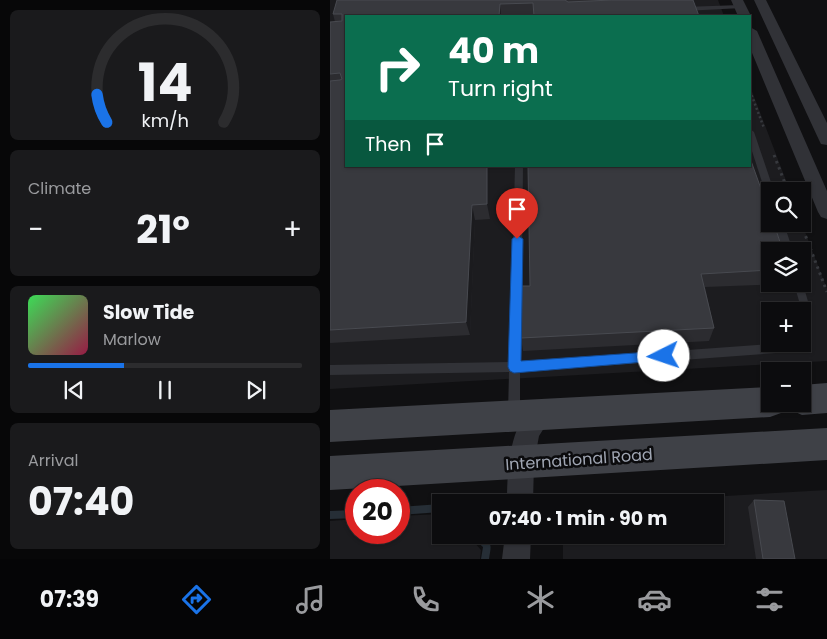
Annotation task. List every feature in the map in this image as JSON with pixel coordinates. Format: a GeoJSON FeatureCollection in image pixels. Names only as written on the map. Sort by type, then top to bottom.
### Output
{"type":"FeatureCollection","features":[{"type":"Feature","properties":{"kind":"main road"},"geometry":{"type":"LineString","coordinates":[[811,399],[827,398]]}},
{"type":"Feature","properties":{"kind":"main road"},"geometry":{"type":"LineString","coordinates":[[330,426],[761,402]]}},
{"type":"Feature","properties":{"kind":"main road","name":"International Road"},"geometry":{"type":"LineString","coordinates":[[330,473],[827,444]]}},
{"type":"Feature","properties":{"kind":"street"},"geometry":{"type":"LineString","coordinates":[[760,0],[827,140]]}},
{"type":"Feature","properties":{"kind":"street"},"geometry":{"type":"LineString","coordinates":[[751,36],[754,52],[827,212]]}},
{"type":"Feature","properties":{"kind":"street"},"geometry":{"type":"LineString","coordinates":[[520,494],[522,463],[528,432],[528,415]]}},
{"type":"Feature","properties":{"kind":"street"},"geometry":{"type":"LineString","coordinates":[[516,559],[517,544]]}},
{"type":"Feature","properties":{"kind":"lane"},"geometry":{"type":"LineString","coordinates":[[691,0],[694,9]]}},
{"type":"Feature","properties":{"kind":"lane"},"geometry":{"type":"LineString","coordinates":[[674,10],[740,8]]}},
{"type":"Feature","properties":{"kind":"lane"},"geometry":{"type":"LineString","coordinates":[[751,135],[766,182]]}},
{"type":"Feature","properties":{"kind":"lane"},"geometry":{"type":"LineString","coordinates":[[519,167],[514,367],[528,415]]}},
{"type":"Feature","properties":{"kind":"lane"},"geometry":{"type":"LineString","coordinates":[[330,370],[514,367],[761,349]]}},
{"type":"Feature","properties":{"kind":"path"},"geometry":{"type":"LineString","coordinates":[[804,232],[827,292]]}},
{"type":"Feature","properties":{"kind":"shaded area"},"geometry":{"type":"Polygon","coordinates":[[[330,0],[718,0],[724,15],[345,15],[345,167],[751,167],[751,89],[787,182],[761,182],[761,232],[805,232],[809,242],[761,242],[761,292],[811,292],[811,247],[827,289],[827,361],[761,362],[761,365],[330,389],[330,0]]]}},
{"type":"Feature","properties":{"kind":"shaded area"},"geometry":{"type":"Polygon","coordinates":[[[827,490],[827,559],[563,559],[563,544],[724,544],[724,496],[827,490]]]}},
{"type":"Feature","properties":{"kind":"shaded area"},"geometry":{"type":"Polygon","coordinates":[[[432,514],[432,544],[476,544],[481,550],[480,559],[330,559],[330,521],[345,520],[345,544],[410,544],[410,515],[432,514]]]}},
{"type":"Feature","properties":{"kind":"building"},"geometry":{"type":"Polygon","coordinates":[[[337,0],[565,0],[568,2],[693,0],[699,15],[534,15],[533,3],[500,4],[499,15],[345,15],[345,167],[487,167],[487,204],[472,205],[466,322],[330,330],[330,81],[342,79],[340,73],[330,74],[330,22],[342,21],[342,14],[333,14],[337,0]]]}},
{"type":"Feature","properties":{"kind":"building"},"geometry":{"type":"Polygon","coordinates":[[[751,161],[761,189],[761,232],[777,232],[780,242],[761,242],[761,271],[701,274],[714,328],[521,338],[522,286],[530,286],[528,167],[751,167],[751,161]]]}},
{"type":"Feature","properties":{"kind":"building"},"geometry":{"type":"Polygon","coordinates":[[[754,500],[784,501],[795,559],[763,559],[754,500]]]}},
{"type":"Feature","properties":{"kind":"waterway"},"geometry":{"type":"LineString","coordinates":[[410,510],[432,509]]}},
{"type":"Feature","properties":{"kind":"waterway"},"geometry":{"type":"LineString","coordinates":[[330,515],[345,514]]}},
{"type":"Feature","properties":{"kind":"waterway"},"geometry":{"type":"LineString","coordinates":[[485,559],[486,544]]}},
{"type":"Feature","properties":{"kind":"route"},"geometry":{"type":"LineString","coordinates":[[517,239],[514,367],[664,356]]}}]}
